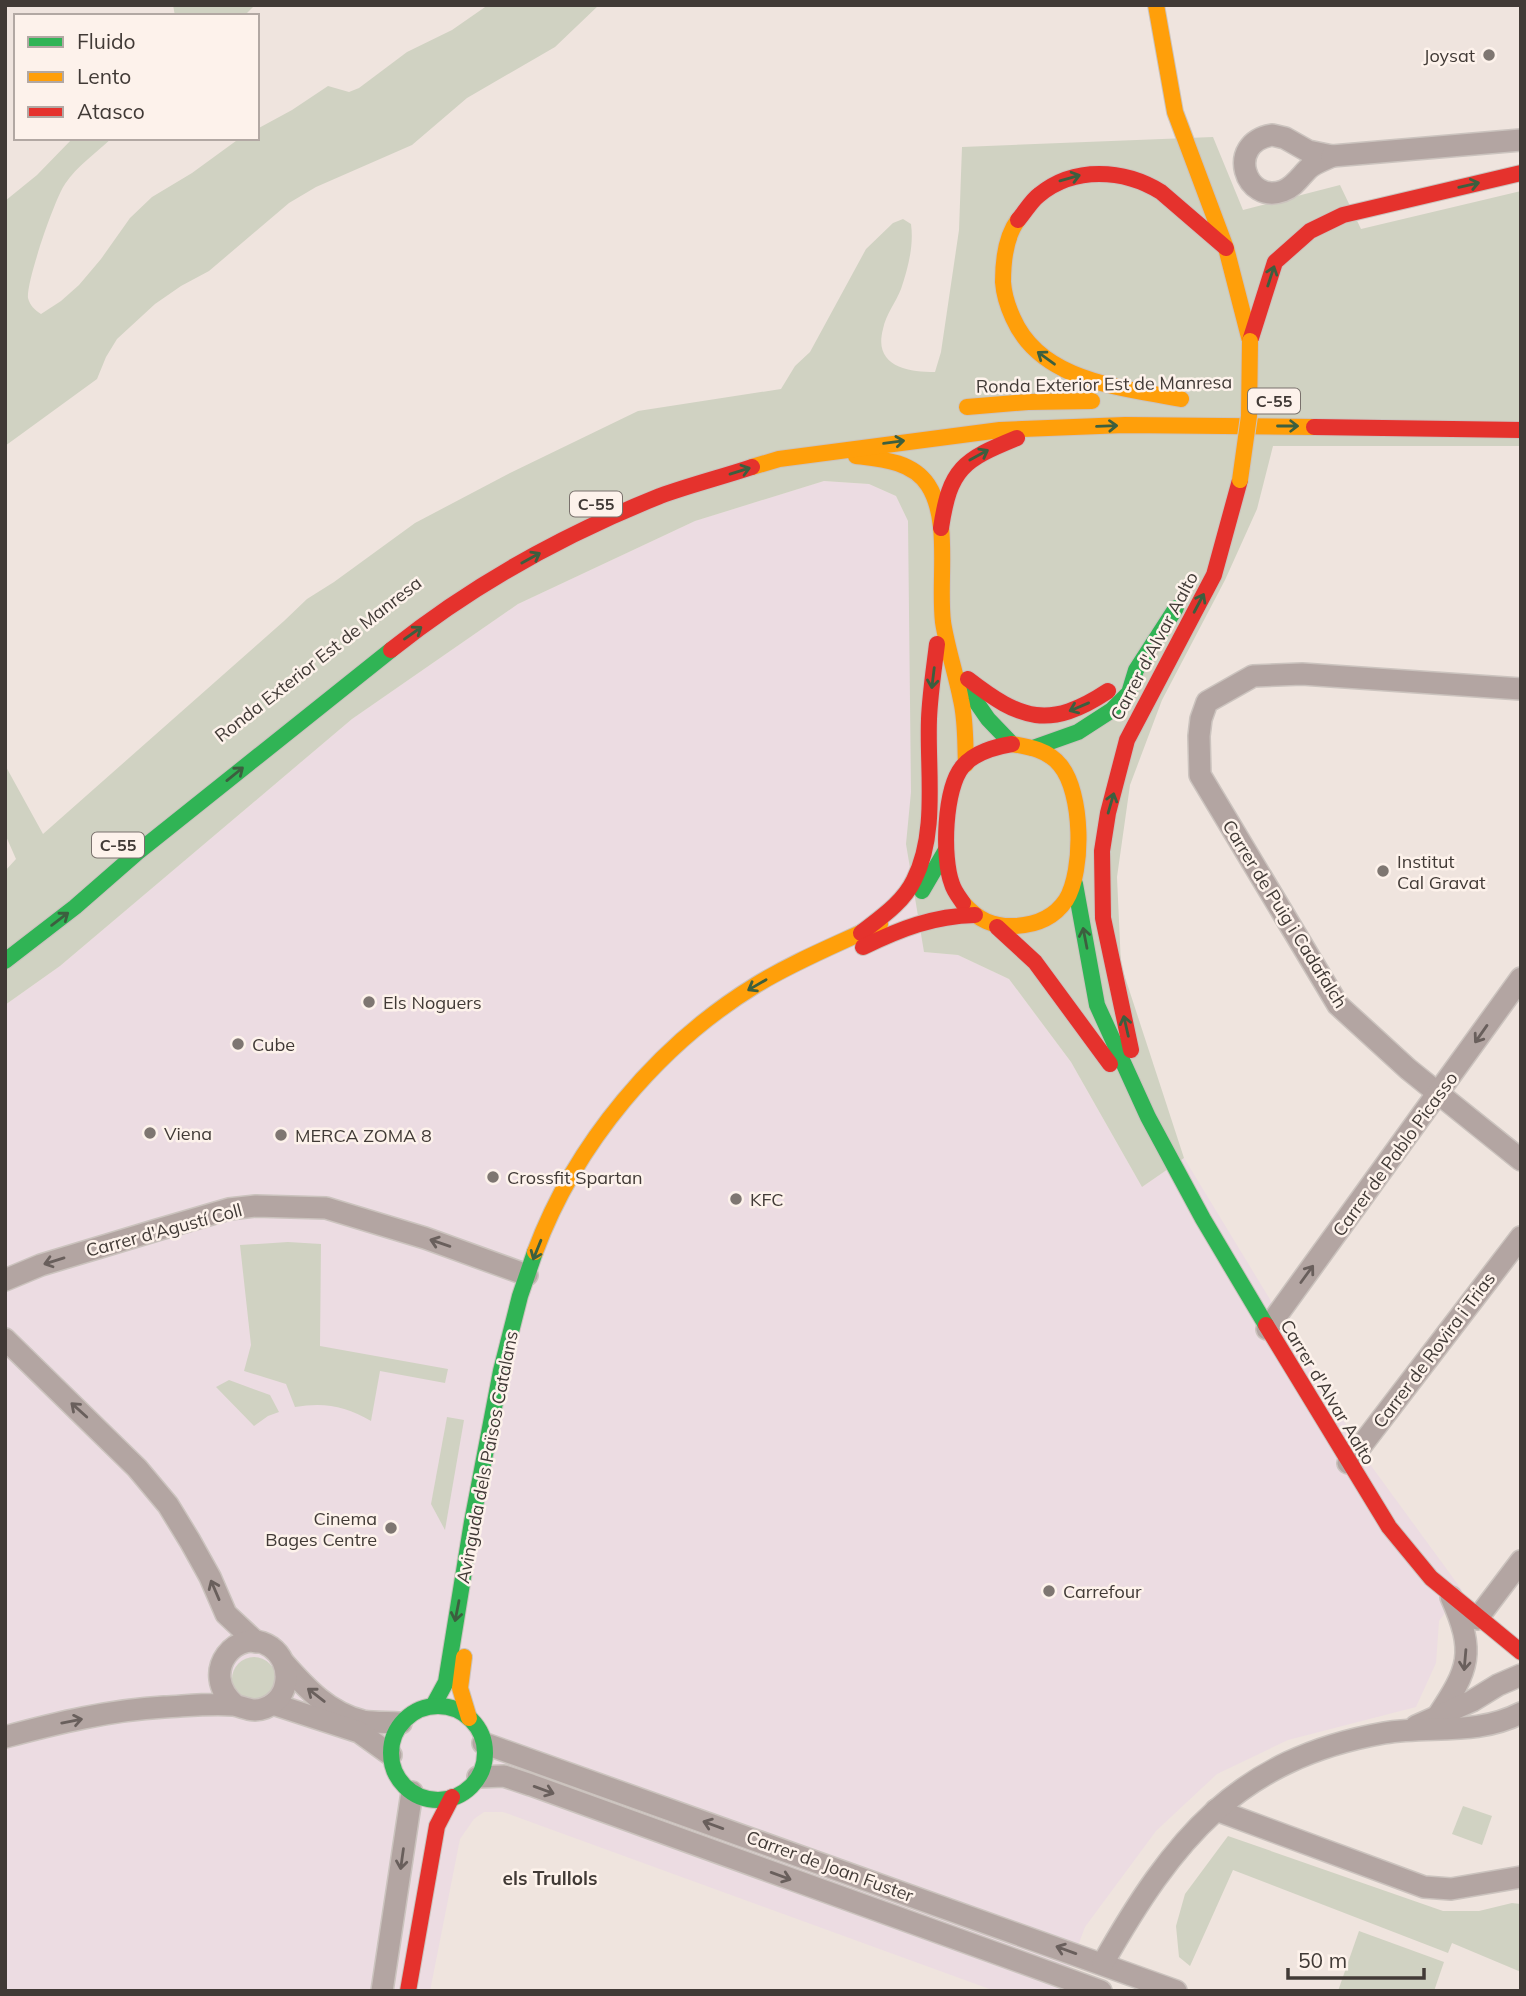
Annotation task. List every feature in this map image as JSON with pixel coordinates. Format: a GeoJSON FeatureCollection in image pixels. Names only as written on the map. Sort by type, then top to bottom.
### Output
{"type":"FeatureCollection","features":[{"type":"Feature","properties":{"kind":"main road","name":"Carrer d'Alvar Aalto"},"geometry":{"type":"LineString","coordinates":[[1148,1116],[1108,950],[1101,888],[1101,850],[1127,740],[1214,575],[1240,480],[1249,416],[1250,341],[1226,248],[1175,112],[1156,5]]}},
{"type":"Feature","properties":{"kind":"main road","name":"Ronda Exterior Est de Manresa"},"geometry":{"type":"LineString","coordinates":[[944,409],[1028,402],[1188,399],[1088,378],[1054,365],[1030,346],[1004,304],[1002,284],[1005,246],[1013,225],[1041,192],[1060,180],[1081,174],[1106,173],[1127,177],[1153,187],[1226,248]]}},
{"type":"Feature","properties":{"kind":"main road"},"geometry":{"type":"LineString","coordinates":[[1250,341],[1275,262],[1310,231],[1343,215],[1521,173]]}},
{"type":"Feature","properties":{"kind":"main road","name":"Ronda Exterior Est de Manresa"},"geometry":{"type":"LineString","coordinates":[[1236,400],[1263,401]]}},
{"type":"Feature","properties":{"kind":"main road","name":"C-55"},"geometry":{"type":"LineString","coordinates":[[1038,429],[1125,425],[1521,430]]}},
{"type":"Feature","properties":{"kind":"main road","name":"Ronda Exterior Est de Manresa"},"geometry":{"type":"LineString","coordinates":[[5,961],[403,639],[471,592],[566,539],[662,496],[779,459],[949,435],[1038,429]]}},
{"type":"Feature","properties":{"kind":"main road"},"geometry":{"type":"LineString","coordinates":[[861,933],[900,901],[915,879],[924,853],[929,717],[941,610],[940,533],[944,505],[956,472],[972,457],[1038,429]]}},
{"type":"Feature","properties":{"kind":"main road"},"geometry":{"type":"LineString","coordinates":[[826,452],[896,461],[916,473],[928,485],[940,533]]}},
{"type":"Feature","properties":{"kind":"main road","name":"Carrer d'Alvar Aalto"},"geometry":{"type":"LineString","coordinates":[[1033,748],[1078,732],[1112,709],[1129,692],[1136,670],[1228,523]]}},
{"type":"Feature","properties":{"kind":"main road"},"geometry":{"type":"LineString","coordinates":[[941,610],[964,715],[966,764]]}},
{"type":"Feature","properties":{"kind":"main road"},"geometry":{"type":"LineString","coordinates":[[953,669],[1010,709],[1031,716],[1056,715],[1080,708],[1105,694],[1136,670]]}},
{"type":"Feature","properties":{"kind":"main road"},"geometry":{"type":"LineString","coordinates":[[953,669],[988,719],[1012,744]]}},
{"type":"Feature","properties":{"kind":"main road"},"geometry":{"type":"LineString","coordinates":[[1078,830],[1127,740]]}},
{"type":"Feature","properties":{"kind":"main road"},"geometry":{"type":"LineString","coordinates":[[1012,744],[1033,748],[1050,755],[1065,772],[1076,796],[1078,830],[1075,884],[1061,907],[1052,915],[1030,926],[997,927],[975,915],[951,884],[946,850],[952,794],[957,774],[983,751],[1012,744]]}},
{"type":"Feature","properties":{"kind":"main road","name":"Avinguda dels Països Catalans"},"geometry":{"type":"LineString","coordinates":[[433,1706],[446,1682],[495,1396],[527,1275],[555,1207],[576,1167],[637,1086],[672,1048],[753,987],[896,916],[923,890],[946,850]]}},
{"type":"Feature","properties":{"kind":"main road","name":"Carrer d'Alvar Aalto"},"geometry":{"type":"LineString","coordinates":[[1075,884],[1097,1005],[1148,1116],[1203,1220],[1348,1463],[1410,1555],[1451,1597],[1521,1652]]}},
{"type":"Feature","properties":{"kind":"main road","name":"Avinguda dels Països Catalans"},"geometry":{"type":"LineString","coordinates":[[469,1718],[460,1688],[484,1527],[507,1399],[541,1276],[570,1204],[587,1174],[637,1106],[672,1067],[703,1038],[745,1009],[803,974],[917,922],[946,915],[975,915]]}},
{"type":"Feature","properties":{"kind":"main road","name":"Carrer d'Alvar Aalto"},"geometry":{"type":"LineString","coordinates":[[997,927],[1035,962],[1148,1116]]}},
{"type":"Feature","properties":{"kind":"main road"},"geometry":{"type":"LineString","coordinates":[[879,939],[913,934],[940,935]]}},
{"type":"Feature","properties":{"kind":"main road"},"geometry":{"type":"LineString","coordinates":[[985,939],[1012,953],[1053,985]]}},
{"type":"Feature","properties":{"kind":"main road"},"geometry":{"type":"LineString","coordinates":[[419,1795],[442,1800],[452,1797],[467,1789],[478,1777],[484,1757],[478,1729],[469,1718],[452,1708],[433,1706],[416,1712],[401,1723],[393,1738],[391,1755],[397,1776],[419,1795],[437,1826]]}},
{"type":"Feature","properties":{"kind":"main road"},"geometry":{"type":"LineString","coordinates":[[408,1991],[437,1826],[452,1797]]}},
{"type":"Feature","properties":{"kind":"street"},"geometry":{"type":"LineString","coordinates":[[1332,156],[1521,140]]}},
{"type":"Feature","properties":{"kind":"street","name":"Carrer de Puig i Cadafalch"},"geometry":{"type":"LineString","coordinates":[[1521,689],[1302,674],[1253,676],[1207,702],[1201,719],[1200,775],[1338,1006],[1408,1069],[1521,1160]]}},
{"type":"Feature","properties":{"kind":"street","name":"Carrer de Pablo Picasso"},"geometry":{"type":"LineString","coordinates":[[1267,1329],[1521,978]]}},
{"type":"Feature","properties":{"kind":"street","name":"Carrer d'Agustí Coll"},"geometry":{"type":"LineString","coordinates":[[5,1280],[41,1265],[229,1209],[256,1206],[326,1208],[425,1238],[527,1275]]}},
{"type":"Feature","properties":{"kind":"street","name":"Carrer de Rovira i Trias"},"geometry":{"type":"LineString","coordinates":[[1348,1463],[1521,1237]]}},
{"type":"Feature","properties":{"kind":"street"},"geometry":{"type":"LineString","coordinates":[[5,1339],[88,1418],[137,1468],[168,1505],[210,1577],[226,1615],[256,1642],[271,1647],[309,1690],[339,1713],[364,1721],[401,1723]]}},
{"type":"Feature","properties":{"kind":"street"},"geometry":{"type":"LineString","coordinates":[[1478,1619],[1521,1561]]}},
{"type":"Feature","properties":{"kind":"street"},"geometry":{"type":"LineString","coordinates":[[1437,1717],[1464,1672],[1467,1656],[1461,1619],[1451,1597]]}},
{"type":"Feature","properties":{"kind":"street"},"geometry":{"type":"LineString","coordinates":[[235,1705],[226,1697],[219,1684],[223,1659],[236,1646],[256,1642]]}},
{"type":"Feature","properties":{"kind":"street"},"geometry":{"type":"LineString","coordinates":[[5,1737],[67,1721],[162,1707],[235,1705],[252,1710],[273,1704],[282,1694],[287,1680],[284,1663]]}},
{"type":"Feature","properties":{"kind":"street"},"geometry":{"type":"LineString","coordinates":[[1399,1732],[1437,1717],[1521,1675]]}},
{"type":"Feature","properties":{"kind":"street"},"geometry":{"type":"LineString","coordinates":[[273,1704],[359,1732],[391,1755]]}},
{"type":"Feature","properties":{"kind":"street"},"geometry":{"type":"LineString","coordinates":[[1485,1726],[1521,1713]]}},
{"type":"Feature","properties":{"kind":"street"},"geometry":{"type":"LineString","coordinates":[[1103,1963],[1161,1871],[1194,1831],[1257,1778],[1290,1760],[1343,1743],[1399,1732],[1485,1726],[1521,1730]]}},
{"type":"Feature","properties":{"kind":"street","name":"Carrer de Joan Fuster"},"geometry":{"type":"LineString","coordinates":[[483,1743],[1176,1991]]}},
{"type":"Feature","properties":{"kind":"street","name":"Carrer de Joan Fuster"},"geometry":{"type":"LineString","coordinates":[[478,1777],[504,1776],[531,1785],[1101,1991]]}},
{"type":"Feature","properties":{"kind":"street"},"geometry":{"type":"LineString","coordinates":[[382,1991],[419,1795]]}},
{"type":"Feature","properties":{"kind":"street"},"geometry":{"type":"LineString","coordinates":[[1216,1810],[1424,1887],[1451,1889],[1521,1877]]}},
{"type":"Feature","properties":{"kind":"shaded area"},"geometry":{"type":"Polygon","coordinates":[[[824,481],[869,484],[896,496],[908,521],[924,952],[958,955],[1009,979],[1071,1062],[1142,1187],[1184,1158],[1372,1467],[1462,1590],[1439,1621],[1436,1663],[1416,1707],[1288,1740],[1217,1774],[1156,1831],[1085,1927],[1061,1991],[995,1991],[503,1812],[484,1812],[474,1819],[460,1839],[430,1991],[5,1991],[5,1005],[60,966],[352,719],[518,604],[695,521],[824,481]]]}},
{"type":"Feature","properties":{"kind":"green space"},"geometry":{"type":"Polygon","coordinates":[[[173,5],[255,5],[246,14],[175,14],[173,5]]]}},
{"type":"Feature","properties":{"kind":"green space"},"geometry":{"type":"Polygon","coordinates":[[[488,5],[599,5],[555,47],[467,98],[412,145],[316,187],[289,203],[209,271],[155,304],[117,339],[97,379],[5,446],[5,201],[37,175],[71,140],[110,140],[81,165],[60,192],[42,240],[29,289],[30,303],[41,314],[79,285],[130,218],[152,197],[192,173],[237,140],[259,140],[259,128],[328,86],[349,92],[359,88],[407,52],[452,30],[488,5]]]}},
{"type":"Feature","properties":{"kind":"green space"},"geometry":{"type":"Polygon","coordinates":[[[1213,137],[1243,210],[1340,185],[1361,229],[1521,191],[1521,446],[1273,446],[1257,509],[1225,580],[1162,700],[1130,785],[1117,877],[1121,965],[1184,1158],[1142,1187],[1071,1062],[1009,979],[958,955],[924,952],[906,844],[911,792],[908,521],[896,496],[869,484],[824,481],[695,521],[518,604],[352,719],[60,966],[5,1005],[5,871],[16,859],[5,834],[5,765],[43,834],[307,599],[415,523],[638,411],[781,389],[795,366],[810,352],[866,249],[893,223],[903,219],[911,224],[911,249],[901,289],[884,324],[881,341],[883,351],[888,359],[904,368],[935,372],[941,352],[959,230],[962,147],[1213,137]]]}},
{"type":"Feature","properties":{"kind":"green space"},"geometry":{"type":"Polygon","coordinates":[[[288,1242],[321,1244],[320,1346],[448,1369],[445,1383],[380,1371],[371,1421],[334,1406],[295,1407],[286,1384],[244,1371],[251,1345],[240,1245],[288,1242]]]}},
{"type":"Feature","properties":{"kind":"green space"},"geometry":{"type":"Polygon","coordinates":[[[229,1380],[270,1395],[279,1412],[254,1426],[216,1387],[229,1380]]]}},
{"type":"Feature","properties":{"kind":"green space"},"geometry":{"type":"Polygon","coordinates":[[[447,1417],[464,1420],[445,1530],[431,1504],[447,1417]]]}},
{"type":"Feature","properties":{"kind":"green space"},"geometry":{"type":"Polygon","coordinates":[[[254,1657],[263,1658],[270,1663],[275,1670],[275,1688],[270,1695],[263,1700],[254,1701],[245,1700],[238,1695],[233,1688],[232,1679],[233,1670],[238,1663],[245,1658],[254,1657]]]}},
{"type":"Feature","properties":{"kind":"green space"},"geometry":{"type":"Polygon","coordinates":[[[1463,1806],[1492,1816],[1482,1845],[1452,1834],[1463,1806]]]}},
{"type":"Feature","properties":{"kind":"green space"},"geometry":{"type":"Polygon","coordinates":[[[1228,1836],[1443,1911],[1479,1911],[1512,1903],[1521,1904],[1521,1972],[1452,1943],[1448,1953],[1233,1870],[1190,1966],[1179,1957],[1176,1926],[1185,1894],[1228,1836]]]}},
{"type":"Feature","properties":{"kind":"green space"},"geometry":{"type":"Polygon","coordinates":[[[1359,1931],[1444,1962],[1434,1991],[1338,1991],[1359,1931]]]}},
{"type":"Feature","properties":{"kind":"traffic: fast"},"geometry":{"type":"LineString","coordinates":[[1033,748],[1078,732],[1112,710],[1129,693],[1136,670],[1176,608]]}},
{"type":"Feature","properties":{"kind":"traffic: fast"},"geometry":{"type":"LineString","coordinates":[[5,961],[391,650]]}},
{"type":"Feature","properties":{"kind":"traffic: fast"},"geometry":{"type":"LineString","coordinates":[[961,680],[988,719],[1012,744]]}},
{"type":"Feature","properties":{"kind":"traffic: fast"},"geometry":{"type":"LineString","coordinates":[[922,891],[946,850]]}},
{"type":"Feature","properties":{"kind":"traffic: fast"},"geometry":{"type":"LineString","coordinates":[[1075,884],[1097,1005],[1148,1117],[1203,1219],[1266,1325]]}},
{"type":"Feature","properties":{"kind":"traffic: fast"},"geometry":{"type":"LineString","coordinates":[[433,1706],[446,1682],[472,1522],[501,1371],[520,1296],[535,1252]]}},
{"type":"Feature","properties":{"kind":"traffic: fast"},"geometry":{"type":"LineString","coordinates":[[438,1706],[456,1710],[471,1720],[481,1735],[485,1753],[481,1771],[471,1786],[456,1796],[438,1800],[420,1796],[405,1786],[395,1771],[391,1753],[395,1735],[405,1720],[420,1710],[438,1706]]}},
{"type":"Feature","properties":{"kind":"traffic: slow"},"geometry":{"type":"LineString","coordinates":[[1156,5],[1175,112],[1226,248],[1250,341]]}},
{"type":"Feature","properties":{"kind":"traffic: slow"},"geometry":{"type":"LineString","coordinates":[[1018,220],[1004,258],[1003,282],[1009,309],[1026,339],[1043,356],[1063,369],[1085,378],[1181,399]]}},
{"type":"Feature","properties":{"kind":"traffic: slow"},"geometry":{"type":"LineString","coordinates":[[1240,480],[1249,416],[1250,341]]}},
{"type":"Feature","properties":{"kind":"traffic: slow"},"geometry":{"type":"LineString","coordinates":[[967,407],[1092,401]]}},
{"type":"Feature","properties":{"kind":"traffic: slow"},"geometry":{"type":"LineString","coordinates":[[752,467],[779,459],[1000,430],[1125,425],[1314,427]]}},
{"type":"Feature","properties":{"kind":"traffic: slow"},"geometry":{"type":"LineString","coordinates":[[856,456],[905,466],[921,477],[935,499],[942,533],[943,622],[963,708],[966,764]]}},
{"type":"Feature","properties":{"kind":"traffic: slow"},"geometry":{"type":"LineString","coordinates":[[963,903],[986,921],[1007,926],[1023,925],[1037,922],[1056,912],[1072,887],[1078,852],[1078,832],[1077,812],[1068,777],[1050,756],[1032,748],[1012,744]]}},
{"type":"Feature","properties":{"kind":"traffic: slow"},"geometry":{"type":"LineString","coordinates":[[535,1252],[573,1173],[624,1100],[654,1067],[720,1009],[756,985],[801,960],[880,924]]}},
{"type":"Feature","properties":{"kind":"traffic: slow"},"geometry":{"type":"LineString","coordinates":[[464,1657],[460,1688],[469,1718]]}},
{"type":"Feature","properties":{"kind":"traffic: jam"},"geometry":{"type":"LineString","coordinates":[[1250,341],[1275,262],[1310,231],[1343,215],[1521,173]]}},
{"type":"Feature","properties":{"kind":"traffic: jam"},"geometry":{"type":"LineString","coordinates":[[1018,220],[1036,197],[1068,179],[1083,175],[1115,175],[1147,184],[1161,192],[1226,248]]}},
{"type":"Feature","properties":{"kind":"traffic: jam"},"geometry":{"type":"LineString","coordinates":[[1314,427],[1521,430]]}},
{"type":"Feature","properties":{"kind":"traffic: jam"},"geometry":{"type":"LineString","coordinates":[[941,528],[949,492],[962,469],[984,453],[1017,438]]}},
{"type":"Feature","properties":{"kind":"traffic: jam"},"geometry":{"type":"LineString","coordinates":[[391,650],[486,583],[589,527],[660,496],[752,467]]}},
{"type":"Feature","properties":{"kind":"traffic: jam"},"geometry":{"type":"LineString","coordinates":[[1131,1050],[1103,918],[1102,851],[1108,813],[1127,740],[1214,575],[1240,480]]}},
{"type":"Feature","properties":{"kind":"traffic: jam"},"geometry":{"type":"LineString","coordinates":[[861,933],[904,896],[914,880],[926,842],[930,801],[929,719],[937,644]]}},
{"type":"Feature","properties":{"kind":"traffic: jam"},"geometry":{"type":"LineString","coordinates":[[968,679],[1004,704],[1036,715],[1069,711],[1108,691]]}},
{"type":"Feature","properties":{"kind":"traffic: jam"},"geometry":{"type":"LineString","coordinates":[[963,903],[953,887],[947,858],[947,824],[952,790],[963,766],[973,757],[1012,744]]}},
{"type":"Feature","properties":{"kind":"traffic: jam"},"geometry":{"type":"LineString","coordinates":[[863,947],[917,925],[945,918],[975,915]]}},
{"type":"Feature","properties":{"kind":"traffic: jam"},"geometry":{"type":"LineString","coordinates":[[997,927],[1035,962],[1110,1064]]}},
{"type":"Feature","properties":{"kind":"traffic: jam"},"geometry":{"type":"LineString","coordinates":[[1266,1325],[1389,1527],[1431,1578],[1521,1652]]}},
{"type":"Feature","properties":{"kind":"traffic: jam"},"geometry":{"type":"LineString","coordinates":[[408,1991],[437,1826],[452,1797]]}},
{"type":"Feature","properties":{"kind":"place","name":"Joysat"},"geometry":{"type":"Point","coordinates":[1489,55]}},
{"type":"Feature","properties":{"kind":"place","name":"Institut Cal Gravat"},"geometry":{"type":"Point","coordinates":[1383,871]}},
{"type":"Feature","properties":{"kind":"place","name":"Els Noguers"},"geometry":{"type":"Point","coordinates":[369,1002]}},
{"type":"Feature","properties":{"kind":"place","name":"Cube"},"geometry":{"type":"Point","coordinates":[238,1044]}},
{"type":"Feature","properties":{"kind":"place","name":"Viena"},"geometry":{"type":"Point","coordinates":[150,1133]}},
{"type":"Feature","properties":{"kind":"place","name":"MERCA ZOMA 8"},"geometry":{"type":"Point","coordinates":[281,1135]}},
{"type":"Feature","properties":{"kind":"place","name":"Crossfit Spartan"},"geometry":{"type":"Point","coordinates":[493,1177]}},
{"type":"Feature","properties":{"kind":"place","name":"KFC"},"geometry":{"type":"Point","coordinates":[736,1199]}},
{"type":"Feature","properties":{"kind":"place","name":"Cinema Bages Centre"},"geometry":{"type":"Point","coordinates":[391,1528]}},
{"type":"Feature","properties":{"kind":"place","name":"Carrefour"},"geometry":{"type":"Point","coordinates":[1049,1591]}},
{"type":"Feature","properties":{"kind":"district","name":"els Trullols"},"geometry":{"type":"Point","coordinates":[550,1878]}}]}
